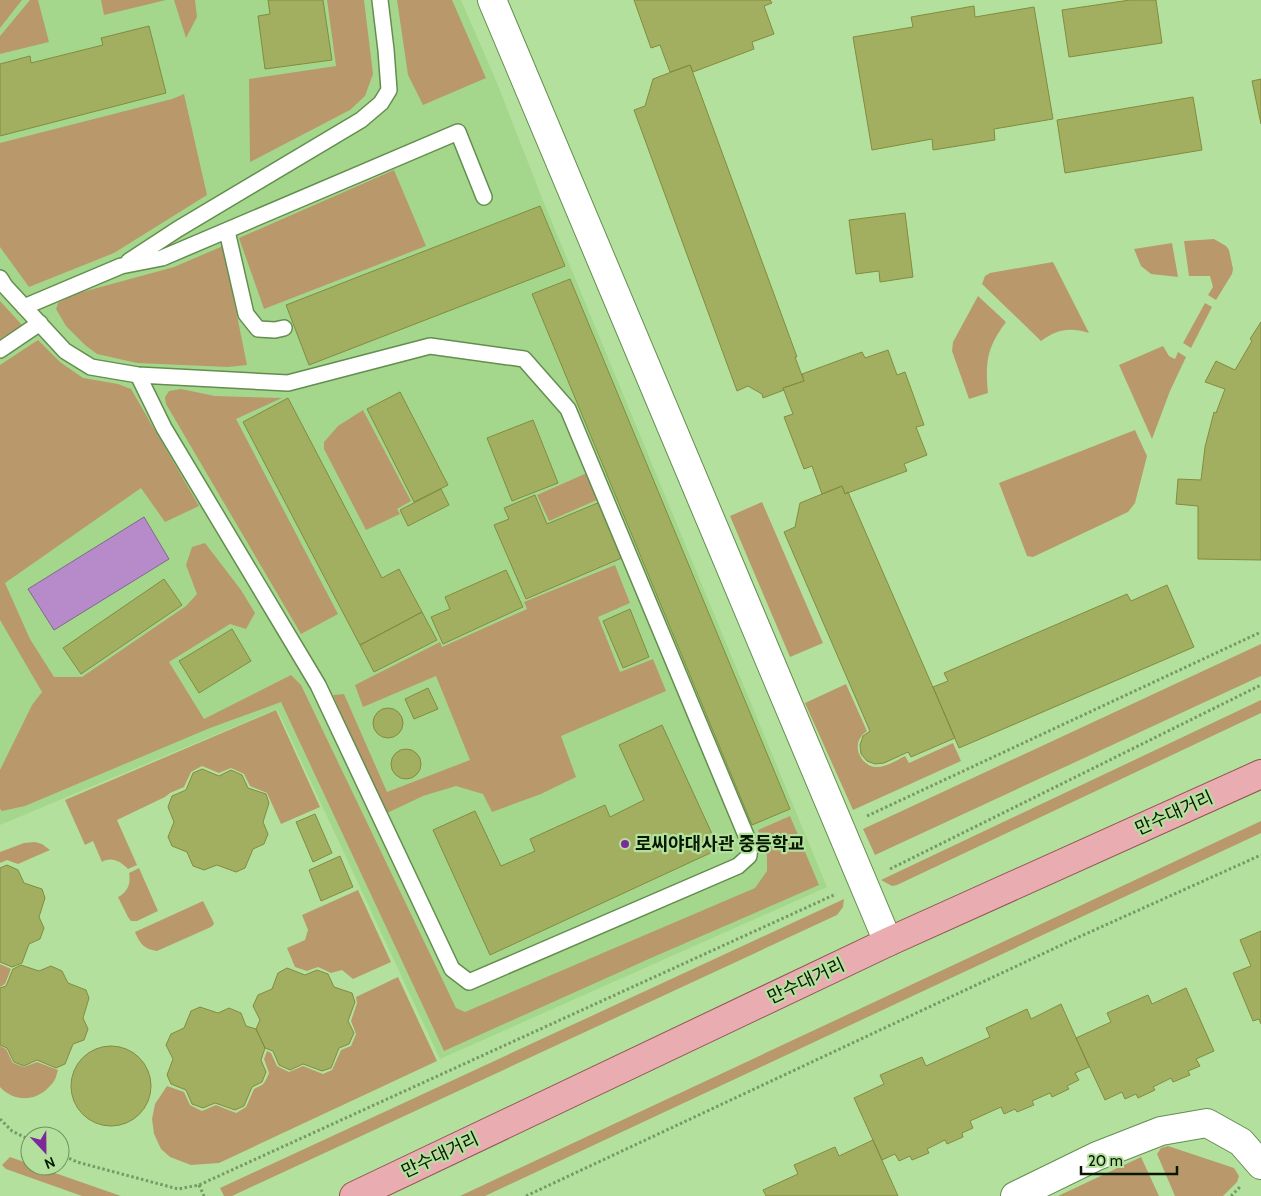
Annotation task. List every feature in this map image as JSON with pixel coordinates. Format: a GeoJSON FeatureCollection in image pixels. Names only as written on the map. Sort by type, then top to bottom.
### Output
{"type":"FeatureCollection","features":[{"type":"Feature","properties":{"kind":"main road","name":"만수대거리"},"geometry":{"type":"LineString","coordinates":[[354,1196],[888,942],[1261,774]]}},
{"type":"Feature","properties":{"kind":"street"},"geometry":{"type":"LineString","coordinates":[[492,0],[888,942]]}},
{"type":"Feature","properties":{"kind":"street"},"geometry":{"type":"LineString","coordinates":[[1014,1196],[1097,1156],[1161,1131],[1207,1123],[1241,1142],[1261,1165]]}},
{"type":"Feature","properties":{"kind":"lane"},"geometry":{"type":"LineString","coordinates":[[24,306],[121,266],[178,229],[361,120],[381,103],[389,90],[380,0]]}},
{"type":"Feature","properties":{"kind":"lane"},"geometry":{"type":"LineString","coordinates":[[121,266],[162,258],[458,132],[484,197]]}},
{"type":"Feature","properties":{"kind":"lane"},"geometry":{"type":"LineString","coordinates":[[227,230],[246,314],[258,328],[275,330],[284,328]]}},
{"type":"Feature","properties":{"kind":"lane"},"geometry":{"type":"LineString","coordinates":[[0,278],[5,286],[65,351],[91,367],[138,375],[288,383],[430,346],[524,359],[568,409],[750,845],[748,856],[738,866],[469,982],[452,969],[318,685],[164,428],[138,375]]}},
{"type":"Feature","properties":{"kind":"lane"},"geometry":{"type":"LineString","coordinates":[[0,350],[40,323]]}},
{"type":"Feature","properties":{"kind":"path"},"geometry":{"type":"LineString","coordinates":[[840,828],[1261,632]]}},
{"type":"Feature","properties":{"kind":"path"},"geometry":{"type":"LineString","coordinates":[[70,1159],[178,1189],[199,1185],[863,882],[1261,685]]}},
{"type":"Feature","properties":{"kind":"path"},"geometry":{"type":"LineString","coordinates":[[526,1196],[1061,945],[1261,855]]}},
{"type":"Feature","properties":{"kind":"path"},"geometry":{"type":"LineString","coordinates":[[0,1119],[12,1131],[20,1135]]}},
{"type":"Feature","properties":{"kind":"path"},"geometry":{"type":"LineString","coordinates":[[199,1185],[204,1196]]}},
{"type":"Feature","properties":{"kind":"shaded area"},"geometry":{"type":"Polygon","coordinates":[[[0,0],[461,0],[495,78],[544,203],[827,887],[440,1059],[277,709],[0,825],[0,0]]]}},
{"type":"Feature","properties":{"kind":"shaded area"},"geometry":{"type":"Polygon","coordinates":[[[0,0],[22,0],[0,28],[0,0]]]}},
{"type":"Feature","properties":{"kind":"shaded area"},"geometry":{"type":"Polygon","coordinates":[[[30,0],[38,0],[49,42],[0,54],[0,36],[30,0]]]}},
{"type":"Feature","properties":{"kind":"shaded area"},"geometry":{"type":"Polygon","coordinates":[[[101,0],[166,0],[104,15],[101,0]]]}},
{"type":"Feature","properties":{"kind":"shaded area"},"geometry":{"type":"Polygon","coordinates":[[[174,0],[195,0],[197,17],[186,38],[174,0]]]}},
{"type":"Feature","properties":{"kind":"shaded area"},"geometry":{"type":"Polygon","coordinates":[[[327,0],[364,0],[373,74],[365,96],[350,110],[250,162],[249,79],[336,66],[327,0]]]}},
{"type":"Feature","properties":{"kind":"shaded area"},"geometry":{"type":"Polygon","coordinates":[[[397,0],[452,0],[486,78],[423,105],[408,75],[397,0]]]}},
{"type":"Feature","properties":{"kind":"shaded area"},"geometry":{"type":"Polygon","coordinates":[[[184,94],[207,195],[114,253],[29,287],[0,247],[0,143],[172,99],[184,94]]]}},
{"type":"Feature","properties":{"kind":"shaded area"},"geometry":{"type":"Polygon","coordinates":[[[394,170],[426,246],[264,309],[239,238],[394,170]]]}},
{"type":"Feature","properties":{"kind":"shaded area"},"geometry":{"type":"Polygon","coordinates":[[[1214,239],[1229,250],[1233,269],[1232,274],[1216,300],[1208,295],[1213,287],[1210,276],[1189,276],[1184,241],[1214,239]]]}},
{"type":"Feature","properties":{"kind":"shaded area"},"geometry":{"type":"Polygon","coordinates":[[[1172,243],[1178,277],[1151,274],[1141,266],[1134,249],[1172,243]]]}},
{"type":"Feature","properties":{"kind":"shaded area"},"geometry":{"type":"Polygon","coordinates":[[[223,246],[247,365],[228,367],[137,363],[97,354],[66,326],[56,309],[58,303],[75,294],[174,267],[223,246]]]}},
{"type":"Feature","properties":{"kind":"shaded area"},"geometry":{"type":"Polygon","coordinates":[[[1053,262],[1089,333],[1064,330],[1041,341],[982,284],[985,276],[990,273],[1053,262]]]}},
{"type":"Feature","properties":{"kind":"shaded area"},"geometry":{"type":"Polygon","coordinates":[[[978,296],[1006,322],[991,347],[987,364],[988,393],[969,399],[952,351],[953,342],[978,296]]]}},
{"type":"Feature","properties":{"kind":"shaded area"},"geometry":{"type":"Polygon","coordinates":[[[0,301],[22,325],[0,339],[0,301]]]}},
{"type":"Feature","properties":{"kind":"shaded area"},"geometry":{"type":"Polygon","coordinates":[[[1205,303],[1212,307],[1191,348],[1183,343],[1205,303]]]}},
{"type":"Feature","properties":{"kind":"shaded area"},"geometry":{"type":"Polygon","coordinates":[[[38,340],[60,362],[83,378],[118,384],[131,389],[199,506],[165,522],[141,488],[5,583],[30,639],[54,677],[82,677],[186,606],[197,594],[186,565],[192,547],[205,543],[241,590],[255,613],[246,629],[230,624],[169,662],[204,719],[291,675],[301,685],[456,1008],[465,1012],[755,888],[767,871],[767,856],[758,830],[790,816],[819,885],[444,1051],[281,702],[210,728],[25,806],[2,811],[0,809],[0,770],[32,705],[42,692],[0,620],[0,365],[38,340]]]}},
{"type":"Feature","properties":{"kind":"shaded area"},"geometry":{"type":"Polygon","coordinates":[[[1163,346],[1169,356],[1175,359],[1178,352],[1186,357],[1170,391],[1152,439],[1119,365],[1163,346]]]}},
{"type":"Feature","properties":{"kind":"shaded area"},"geometry":{"type":"Polygon","coordinates":[[[181,389],[215,396],[282,398],[236,419],[338,614],[301,634],[166,404],[165,397],[169,391],[181,389]]]}},
{"type":"Feature","properties":{"kind":"shaded area"},"geometry":{"type":"Polygon","coordinates":[[[363,410],[411,501],[397,509],[400,514],[366,530],[324,449],[324,442],[338,426],[363,410]]]}},
{"type":"Feature","properties":{"kind":"shaded area"},"geometry":{"type":"Polygon","coordinates":[[[1135,430],[1147,456],[1135,503],[1128,512],[1033,557],[1027,556],[999,483],[1135,430]]]}},
{"type":"Feature","properties":{"kind":"shaded area"},"geometry":{"type":"Polygon","coordinates":[[[587,473],[599,499],[549,521],[537,495],[587,473]]]}},
{"type":"Feature","properties":{"kind":"shaded area"},"geometry":{"type":"Polygon","coordinates":[[[762,502],[823,643],[790,657],[730,516],[762,502]]]}},
{"type":"Feature","properties":{"kind":"shaded area"},"geometry":{"type":"Polygon","coordinates":[[[144,517],[169,559],[54,630],[28,589],[144,517]]]}},
{"type":"Feature","properties":{"kind":"shaded area"},"geometry":{"type":"Polygon","coordinates":[[[615,565],[630,603],[598,617],[620,672],[653,659],[666,691],[561,736],[576,777],[541,794],[492,812],[483,794],[456,786],[423,796],[385,814],[333,695],[344,694],[387,792],[470,760],[436,676],[363,707],[355,685],[440,642],[442,647],[527,609],[524,602],[615,565]]]}},
{"type":"Feature","properties":{"kind":"shaded area"},"geometry":{"type":"Polygon","coordinates":[[[1261,644],[1261,676],[875,855],[863,829],[1261,644]]]}},
{"type":"Feature","properties":{"kind":"shaded area"},"geometry":{"type":"Polygon","coordinates":[[[846,684],[867,731],[860,738],[858,748],[858,752],[865,762],[875,767],[883,766],[905,756],[909,763],[953,743],[961,761],[853,810],[805,703],[846,684]]]}},
{"type":"Feature","properties":{"kind":"shaded area"},"geometry":{"type":"Polygon","coordinates":[[[1261,700],[1261,713],[897,885],[892,886],[881,880],[1261,700]]]}},
{"type":"Feature","properties":{"kind":"shaded area"},"geometry":{"type":"Polygon","coordinates":[[[276,710],[320,807],[281,824],[267,793],[250,786],[244,774],[231,768],[219,773],[202,766],[191,772],[184,787],[117,820],[137,865],[128,869],[116,861],[106,860],[102,862],[93,841],[85,845],[65,800],[276,710]]]}},
{"type":"Feature","properties":{"kind":"shaded area"},"geometry":{"type":"Polygon","coordinates":[[[1261,821],[1261,833],[485,1196],[460,1196],[1261,821]]]}},
{"type":"Feature","properties":{"kind":"shaded area"},"geometry":{"type":"Polygon","coordinates":[[[35,842],[42,844],[50,850],[18,864],[7,860],[0,863],[0,852],[24,843],[35,842]]]}},
{"type":"Feature","properties":{"kind":"shaded area"},"geometry":{"type":"Polygon","coordinates":[[[139,868],[158,911],[137,921],[131,921],[118,897],[128,887],[129,873],[139,868]]]}},
{"type":"Feature","properties":{"kind":"shaded area"},"geometry":{"type":"Polygon","coordinates":[[[358,890],[391,962],[353,979],[342,970],[331,973],[318,967],[307,971],[295,967],[287,948],[305,940],[308,930],[302,915],[358,890]]]}},
{"type":"Feature","properties":{"kind":"shaded area"},"geometry":{"type":"Polygon","coordinates":[[[844,899],[843,907],[837,915],[232,1196],[224,1196],[220,1188],[844,899]]]}},
{"type":"Feature","properties":{"kind":"shaded area"},"geometry":{"type":"Polygon","coordinates":[[[203,901],[214,924],[211,927],[157,951],[149,949],[139,940],[135,932],[203,901]]]}},
{"type":"Feature","properties":{"kind":"shaded area"},"geometry":{"type":"Polygon","coordinates":[[[0,964],[11,969],[5,984],[0,987],[0,964]]]}},
{"type":"Feature","properties":{"kind":"shaded area"},"geometry":{"type":"Polygon","coordinates":[[[398,977],[437,1061],[219,1163],[191,1165],[170,1157],[161,1149],[154,1134],[152,1119],[155,1104],[167,1086],[184,1092],[190,1105],[202,1111],[216,1105],[236,1113],[246,1107],[254,1089],[262,1085],[269,1073],[264,1059],[267,1051],[271,1053],[277,1066],[289,1072],[303,1066],[323,1074],[332,1070],[341,1050],[351,1046],[356,1034],[351,1021],[357,1003],[356,997],[398,977]]]}},
{"type":"Feature","properties":{"kind":"shaded area"},"geometry":{"type":"Polygon","coordinates":[[[0,1046],[6,1049],[13,1063],[24,1067],[37,1062],[58,1070],[54,1082],[43,1092],[31,1098],[18,1098],[6,1092],[0,1087],[0,1046]]]}},
{"type":"Feature","properties":{"kind":"shaded area"},"geometry":{"type":"Polygon","coordinates":[[[1168,1146],[1234,1168],[1239,1176],[1237,1182],[1223,1196],[1175,1196],[1157,1154],[1161,1148],[1168,1146]]]}},
{"type":"Feature","properties":{"kind":"shaded area"},"geometry":{"type":"Polygon","coordinates":[[[10,1157],[20,1160],[20,1174],[6,1169],[2,1165],[10,1157]]]}},
{"type":"Feature","properties":{"kind":"shaded area"},"geometry":{"type":"Polygon","coordinates":[[[1141,1157],[1159,1196],[1058,1196],[1141,1157]]]}},
{"type":"Feature","properties":{"kind":"shaded area"},"geometry":{"type":"Polygon","coordinates":[[[26,1176],[64,1176],[121,1196],[82,1196],[26,1176]]]}},
{"type":"Feature","properties":{"kind":"building"},"geometry":{"type":"Polygon","coordinates":[[[268,0],[323,0],[332,60],[265,69],[258,16],[270,14],[268,0]]]}},
{"type":"Feature","properties":{"kind":"building"},"geometry":{"type":"Polygon","coordinates":[[[634,0],[770,0],[772,3],[764,6],[774,34],[752,42],[754,49],[693,72],[690,65],[670,72],[660,45],[651,48],[634,0]]]}},
{"type":"Feature","properties":{"kind":"building"},"geometry":{"type":"Polygon","coordinates":[[[1130,0],[1156,0],[1162,43],[1069,57],[1062,10],[1130,0]]]}},
{"type":"Feature","properties":{"kind":"building"},"geometry":{"type":"Polygon","coordinates":[[[974,6],[975,17],[1034,7],[1053,119],[994,129],[995,140],[933,150],[932,139],[872,150],[853,37],[913,27],[911,17],[974,6]]]}},
{"type":"Feature","properties":{"kind":"building"},"geometry":{"type":"Polygon","coordinates":[[[149,26],[166,93],[0,136],[0,64],[30,56],[31,63],[103,45],[101,38],[149,26]]]}},
{"type":"Feature","properties":{"kind":"building"},"geometry":{"type":"Polygon","coordinates":[[[690,65],[797,357],[795,357],[804,381],[783,388],[784,390],[763,398],[762,394],[748,386],[737,391],[634,110],[645,106],[653,79],[690,65]]]}},
{"type":"Feature","properties":{"kind":"building"},"geometry":{"type":"Polygon","coordinates":[[[1261,79],[1261,124],[1252,81],[1261,79]]]}},
{"type":"Feature","properties":{"kind":"building"},"geometry":{"type":"Polygon","coordinates":[[[1193,97],[1202,150],[1065,173],[1057,120],[1193,97]]]}},
{"type":"Feature","properties":{"kind":"building"},"geometry":{"type":"Polygon","coordinates":[[[540,206],[565,266],[309,365],[286,305],[540,206]]]}},
{"type":"Feature","properties":{"kind":"building"},"geometry":{"type":"Polygon","coordinates":[[[905,213],[913,277],[880,282],[879,271],[856,274],[849,220],[905,213]]]}},
{"type":"Feature","properties":{"kind":"building"},"geometry":{"type":"Polygon","coordinates":[[[570,279],[790,809],[752,825],[532,294],[570,279]]]}},
{"type":"Feature","properties":{"kind":"building"},"geometry":{"type":"Polygon","coordinates":[[[1261,322],[1261,560],[1198,559],[1198,506],[1176,504],[1178,479],[1201,480],[1205,447],[1214,412],[1216,413],[1225,389],[1205,382],[1216,361],[1235,370],[1252,341],[1250,339],[1261,322]]]}},
{"type":"Feature","properties":{"kind":"building"},"geometry":{"type":"Polygon","coordinates":[[[888,350],[897,375],[905,372],[924,425],[916,427],[927,455],[904,464],[907,471],[845,494],[842,486],[822,494],[812,466],[804,469],[784,417],[793,414],[783,388],[804,381],[802,374],[862,352],[865,358],[888,350]]]}},
{"type":"Feature","properties":{"kind":"building"},"geometry":{"type":"Polygon","coordinates":[[[400,392],[448,485],[414,502],[367,409],[400,392]]]}},
{"type":"Feature","properties":{"kind":"building"},"geometry":{"type":"Polygon","coordinates":[[[288,398],[382,578],[399,569],[422,612],[360,645],[243,422],[288,398]]]}},
{"type":"Feature","properties":{"kind":"building"},"geometry":{"type":"Polygon","coordinates":[[[533,420],[558,483],[512,501],[487,438],[533,420]]]}},
{"type":"Feature","properties":{"kind":"building"},"geometry":{"type":"Polygon","coordinates":[[[842,486],[845,494],[848,492],[955,738],[911,757],[908,752],[884,763],[875,764],[867,761],[861,754],[860,745],[863,736],[870,731],[784,532],[795,527],[800,503],[842,486]]]}},
{"type":"Feature","properties":{"kind":"building"},"geometry":{"type":"Polygon","coordinates":[[[441,489],[449,505],[408,526],[400,510],[441,489]]]}},
{"type":"Feature","properties":{"kind":"building"},"geometry":{"type":"Polygon","coordinates":[[[535,495],[547,524],[600,502],[624,557],[526,599],[494,525],[509,519],[504,508],[535,495]]]}},
{"type":"Feature","properties":{"kind":"building"},"geometry":{"type":"Polygon","coordinates":[[[506,570],[523,607],[443,644],[431,617],[450,609],[445,597],[506,570]]]}},
{"type":"Feature","properties":{"kind":"building"},"geometry":{"type":"Polygon","coordinates":[[[164,579],[182,605],[81,674],[63,648],[164,579]]]}},
{"type":"Feature","properties":{"kind":"building"},"geometry":{"type":"Polygon","coordinates":[[[1167,585],[1194,647],[959,748],[933,687],[948,681],[944,673],[1127,594],[1131,601],[1167,585]]]}},
{"type":"Feature","properties":{"kind":"building"},"geometry":{"type":"Polygon","coordinates":[[[630,609],[649,657],[623,668],[603,621],[630,609]]]}},
{"type":"Feature","properties":{"kind":"building"},"geometry":{"type":"Polygon","coordinates":[[[422,612],[437,640],[374,672],[360,645],[422,612]]]}},
{"type":"Feature","properties":{"kind":"building"},"geometry":{"type":"Polygon","coordinates":[[[232,629],[251,661],[199,693],[179,661],[232,629]]]}},
{"type":"Feature","properties":{"kind":"building"},"geometry":{"type":"Polygon","coordinates":[[[428,688],[438,709],[414,719],[405,699],[428,688]]]}},
{"type":"Feature","properties":{"kind":"building"},"geometry":{"type":"Polygon","coordinates":[[[388,708],[399,712],[403,723],[399,734],[388,738],[377,734],[373,723],[377,712],[388,708]]]}},
{"type":"Feature","properties":{"kind":"building","name":"로씨야대사관 중등학교"},"geometry":{"type":"Polygon","coordinates":[[[662,725],[719,849],[490,955],[433,830],[475,811],[501,866],[535,851],[530,839],[605,805],[610,817],[644,800],[619,745],[662,725]]]}},
{"type":"Feature","properties":{"kind":"building"},"geometry":{"type":"Polygon","coordinates":[[[406,749],[417,753],[421,764],[417,775],[406,779],[395,775],[391,764],[395,753],[406,749]]]}},
{"type":"Feature","properties":{"kind":"building"},"geometry":{"type":"Polygon","coordinates":[[[202,769],[219,776],[231,770],[242,775],[248,788],[266,794],[269,803],[263,822],[268,834],[264,844],[253,849],[245,868],[236,872],[217,865],[204,870],[193,866],[187,852],[172,846],[168,837],[174,822],[168,807],[172,796],[186,790],[193,773],[202,769]]]}},
{"type":"Feature","properties":{"kind":"building"},"geometry":{"type":"Polygon","coordinates":[[[315,814],[332,853],[313,862],[296,822],[315,814]]]}},
{"type":"Feature","properties":{"kind":"building"},"geometry":{"type":"Polygon","coordinates":[[[340,856],[353,887],[321,901],[309,870],[340,856]]]}},
{"type":"Feature","properties":{"kind":"building"},"geometry":{"type":"Polygon","coordinates":[[[7,865],[18,870],[24,883],[42,889],[45,898],[39,917],[44,928],[40,939],[29,944],[22,963],[12,967],[0,962],[0,868],[7,865]]]}},
{"type":"Feature","properties":{"kind":"building"},"geometry":{"type":"Polygon","coordinates":[[[1261,931],[1261,1024],[1259,1019],[1253,1021],[1233,973],[1251,966],[1240,940],[1261,931]]]}},
{"type":"Feature","properties":{"kind":"building"},"geometry":{"type":"Polygon","coordinates":[[[21,965],[39,971],[51,966],[62,971],[68,983],[86,990],[89,998],[83,1018],[88,1029],[84,1040],[73,1044],[65,1064],[56,1068],[37,1060],[24,1066],[14,1062],[7,1048],[0,1045],[0,988],[6,986],[13,969],[21,965]]]}},
{"type":"Feature","properties":{"kind":"building"},"geometry":{"type":"Polygon","coordinates":[[[287,968],[305,975],[317,970],[328,974],[334,987],[352,993],[355,1002],[348,1021],[354,1033],[349,1044],[339,1048],[331,1068],[322,1071],[303,1064],[290,1070],[279,1065],[273,1051],[265,1048],[256,1029],[260,1020],[253,1006],[258,995],[272,989],[278,973],[287,968]]]}},
{"type":"Feature","properties":{"kind":"building"},"geometry":{"type":"Polygon","coordinates":[[[1186,988],[1214,1051],[1196,1059],[1200,1066],[1188,1071],[1190,1075],[1173,1082],[1171,1078],[1153,1087],[1155,1090],[1138,1098],[1136,1094],[1125,1099],[1122,1092],[1105,1100],[1076,1038],[1111,1022],[1107,1013],[1148,995],[1152,1004],[1186,988]]]}},
{"type":"Feature","properties":{"kind":"building"},"geometry":{"type":"Polygon","coordinates":[[[1061,1004],[1089,1067],[1075,1073],[1079,1080],[1067,1086],[1069,1089],[1052,1097],[1050,1093],[1032,1101],[1034,1105],[1017,1112],[1015,1109],[1004,1114],[1001,1107],[970,1121],[973,1128],[962,1133],[963,1137],[947,1144],[945,1140],[927,1149],[929,1153],[912,1160],[910,1156],[899,1161],[895,1154],[882,1160],[854,1098],[884,1084],[880,1075],[922,1057],[926,1066],[990,1037],[986,1028],[1027,1009],[1031,1019],[1061,1004]]]}},
{"type":"Feature","properties":{"kind":"building"},"geometry":{"type":"Polygon","coordinates":[[[200,1007],[218,1013],[229,1008],[241,1013],[246,1026],[256,1029],[265,1048],[261,1060],[266,1072],[262,1082],[252,1087],[244,1106],[235,1110],[215,1103],[203,1108],[192,1104],[186,1090],[171,1084],[167,1075],[173,1059],[166,1045],[171,1034],[184,1028],[191,1011],[200,1007]]]}},
{"type":"Feature","properties":{"kind":"building"},"geometry":{"type":"Polygon","coordinates":[[[103,1046],[119,1046],[133,1053],[144,1064],[151,1078],[151,1094],[148,1101],[133,1119],[119,1126],[103,1126],[89,1119],[78,1108],[71,1094],[71,1078],[78,1064],[89,1053],[103,1046]]]}},
{"type":"Feature","properties":{"kind":"building"},"geometry":{"type":"Polygon","coordinates":[[[873,1140],[898,1196],[766,1196],[763,1190],[798,1174],[794,1165],[835,1147],[839,1156],[873,1140]]]}},
{"type":"Feature","properties":{"kind":"place","name":"로씨야대사관 중등학교"},"geometry":{"type":"Point","coordinates":[625,844]}}]}
